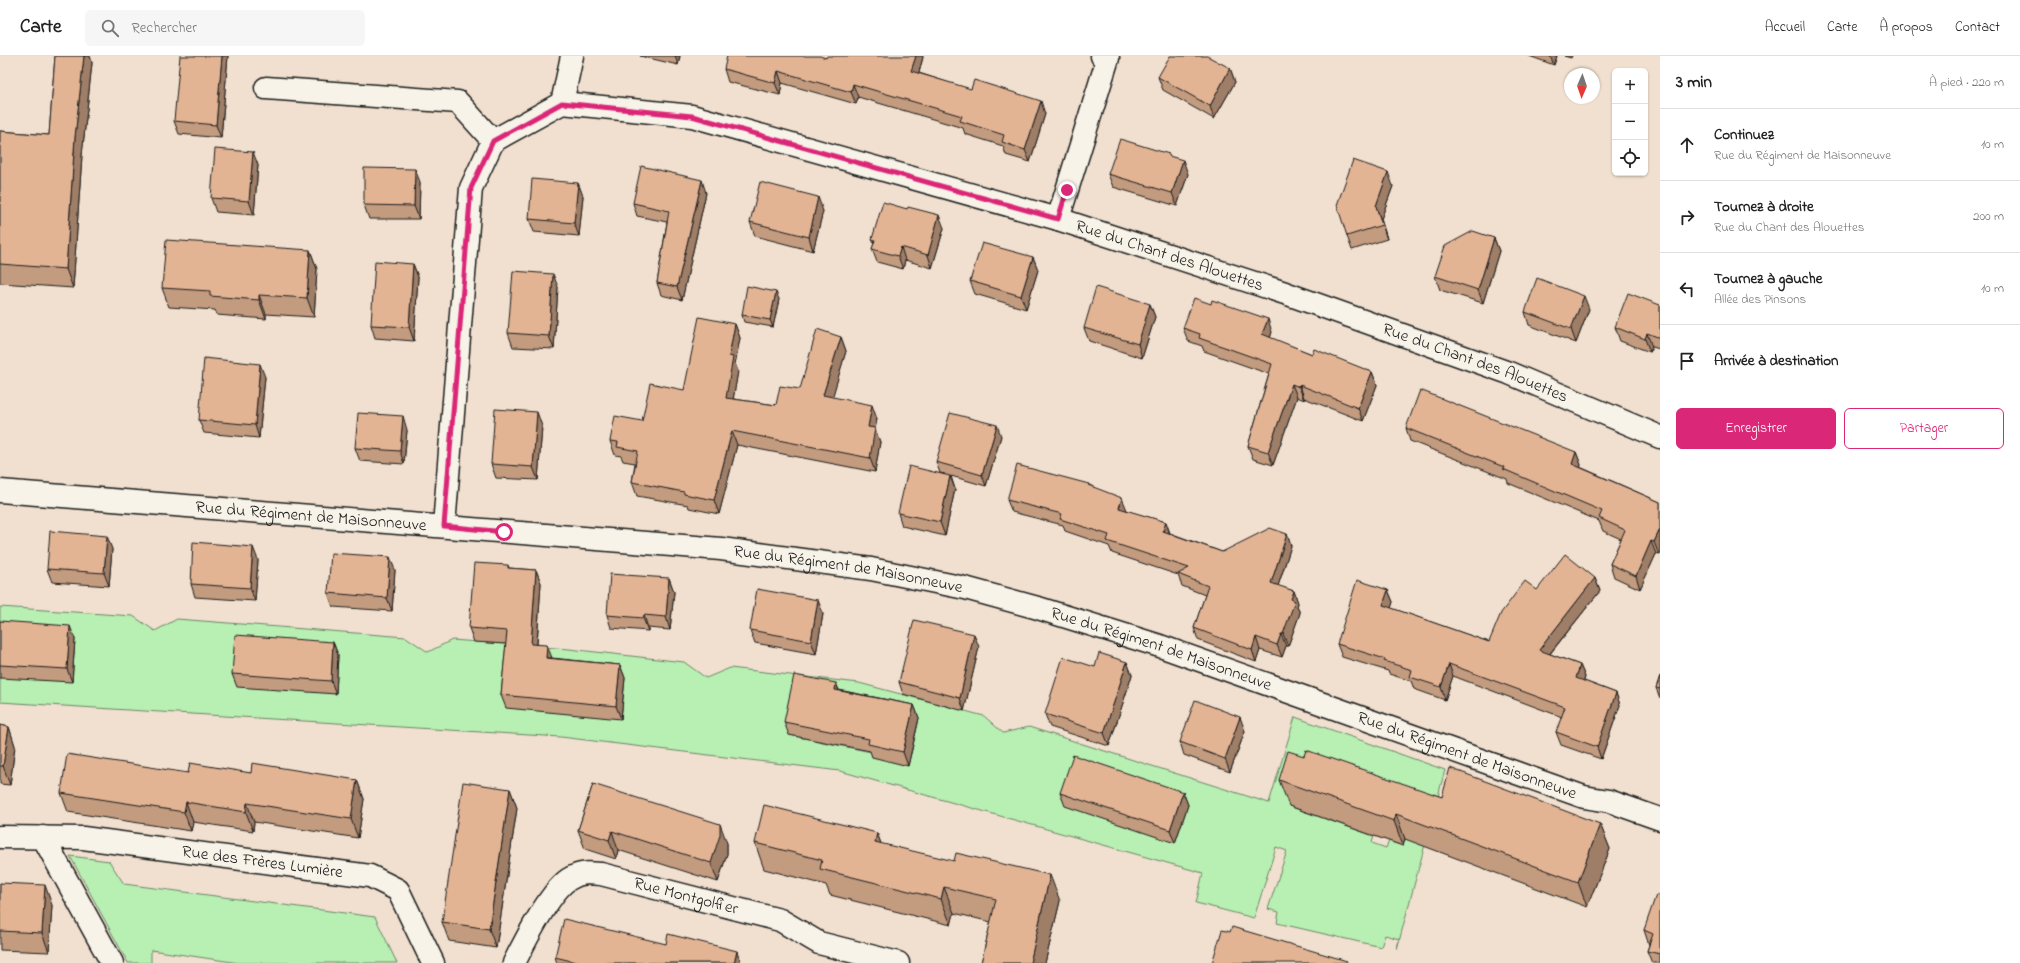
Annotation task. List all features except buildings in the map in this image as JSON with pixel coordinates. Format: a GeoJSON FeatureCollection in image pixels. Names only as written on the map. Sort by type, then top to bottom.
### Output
{"type":"FeatureCollection","features":[{"type":"Feature","properties":{"kind":"street"},"geometry":{"type":"LineString","coordinates":[[444,526],[471,188],[493,141],[562,103],[572,56]]}},
{"type":"Feature","properties":{"kind":"street"},"geometry":{"type":"LineString","coordinates":[[1058,219],[1108,58],[1102,56]]}},
{"type":"Feature","properties":{"kind":"street"},"geometry":{"type":"LineString","coordinates":[[266,88],[458,102],[493,141]]}},
{"type":"Feature","properties":{"kind":"street","name":"Rue du Chant des Alouettes"},"geometry":{"type":"LineString","coordinates":[[562,103],[692,116],[1058,219],[1285,294],[1509,373],[1660,437]]}},
{"type":"Feature","properties":{"kind":"street","name":"Rue du Régiment de Maisonneuve"},"geometry":{"type":"LineString","coordinates":[[0,491],[743,551],[871,569],[965,588],[1038,608],[1160,646],[1584,797],[1609,801],[1660,819]]}},
{"type":"Feature","properties":{"kind":"street","name":"Rue des Frères Lumière"},"geometry":{"type":"LineString","coordinates":[[0,837],[83,838],[370,876],[398,890],[433,963]]}},
{"type":"Feature","properties":{"kind":"street"},"geometry":{"type":"LineString","coordinates":[[43,837],[112,963]]}},
{"type":"Feature","properties":{"kind":"street","name":"Rue Montgolfier"},"geometry":{"type":"LineString","coordinates":[[514,963],[536,921],[554,894],[569,878],[585,872],[601,874],[780,920],[818,943],[898,963]]}},
{"type":"Feature","properties":{"kind":"green space"},"geometry":{"type":"Polygon","coordinates":[[[0,607],[133,616],[155,631],[177,619],[406,637],[428,652],[452,640],[569,649],[684,662],[706,678],[730,668],[859,683],[984,716],[1003,733],[1029,727],[1269,803],[1295,717],[1445,770],[1397,949],[1399,939],[1385,935],[1381,947],[1277,923],[1279,912],[1268,909],[1287,851],[1276,847],[1254,918],[1196,903],[1203,873],[840,771],[561,737],[0,702],[0,607]],[[918,723],[789,735],[876,753],[911,754],[918,723]],[[1289,806],[1374,836],[1372,843],[1386,848],[1389,841],[1289,806]]]}},
{"type":"Feature","properties":{"kind":"green space"},"geometry":{"type":"Polygon","coordinates":[[[70,856],[109,861],[124,884],[375,917],[397,963],[239,963],[151,950],[151,963],[128,963],[70,856]]]}},
{"type":"Feature","properties":{"kind":"route"},"geometry":{"type":"LineString","coordinates":[[504,532],[444,526],[471,188],[493,141],[562,103],[692,116],[1058,219],[1067,190]]}}]}
